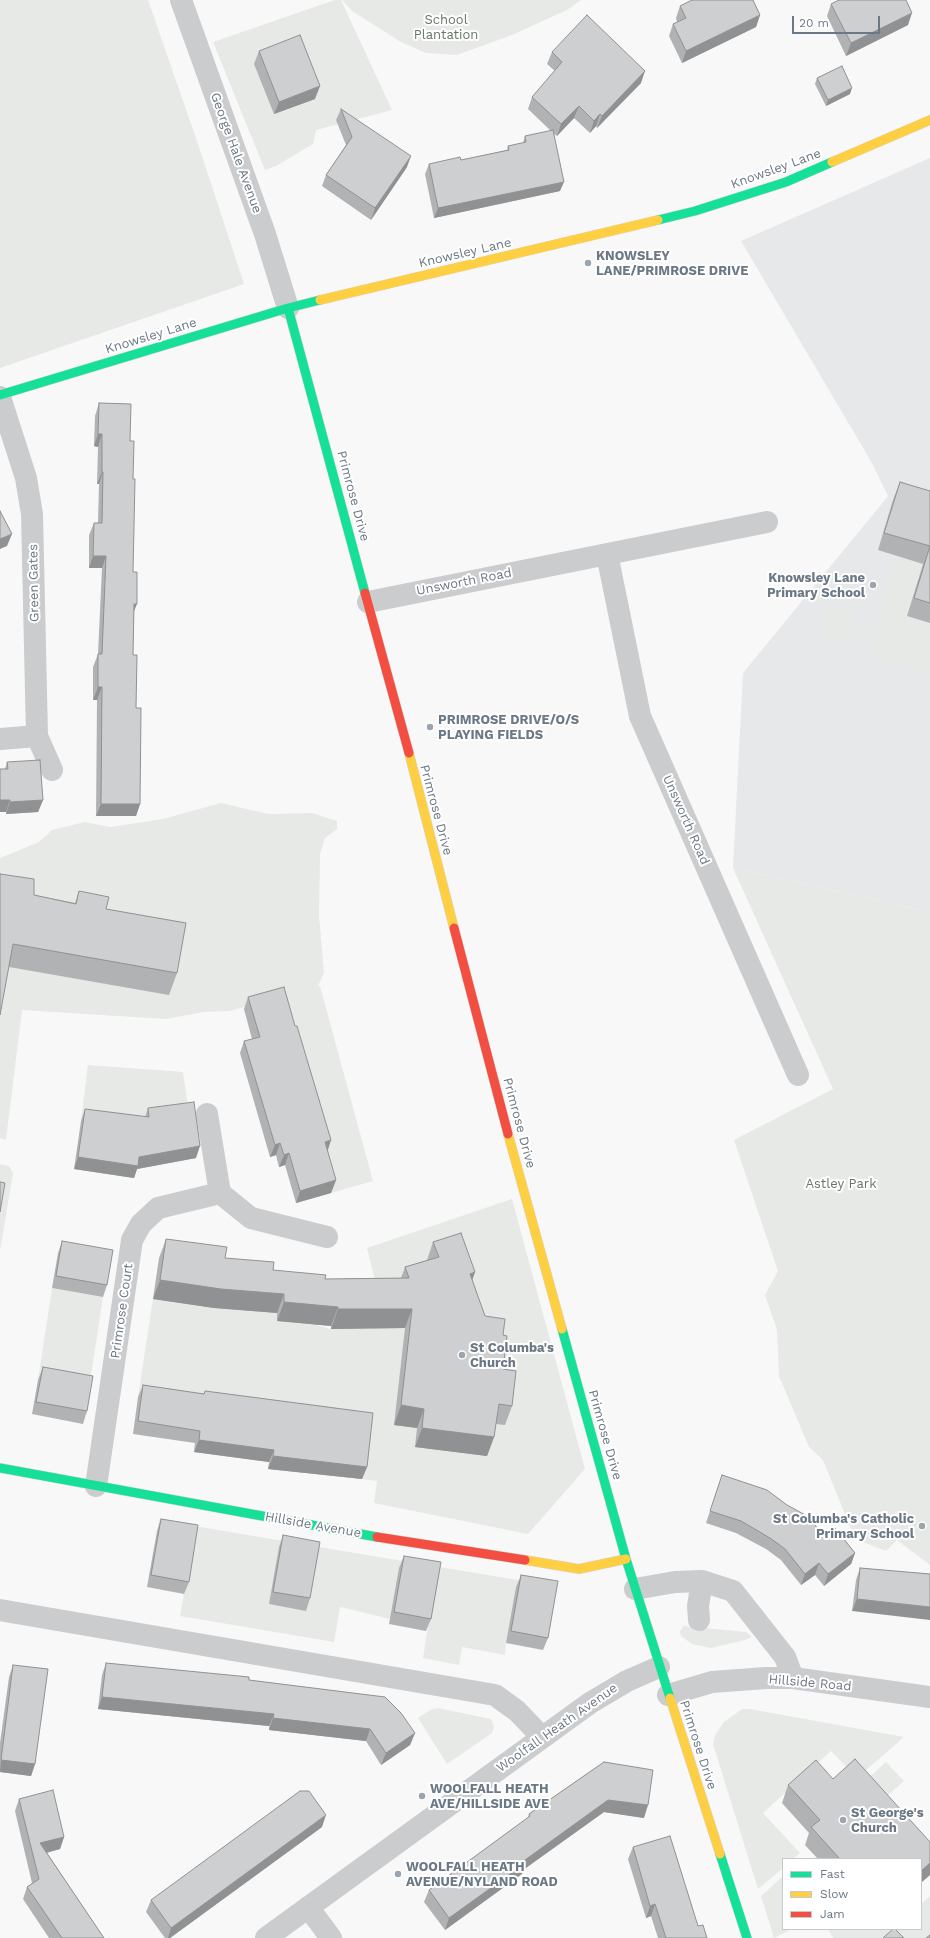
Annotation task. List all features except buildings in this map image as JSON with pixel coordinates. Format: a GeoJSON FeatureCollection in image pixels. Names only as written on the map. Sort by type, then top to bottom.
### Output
{"type":"FeatureCollection","features":[{"type":"Feature","properties":{"kind":"street","name":"George Hale Avenue"},"geometry":{"type":"LineString","coordinates":[[180,0],[265,234],[288,308]]}},
{"type":"Feature","properties":{"kind":"street","name":"Knowsley Lane"},"geometry":{"type":"LineString","coordinates":[[0,396],[288,308],[695,211],[786,182],[930,120]]}},
{"type":"Feature","properties":{"kind":"street","name":"Primrose Drive"},"geometry":{"type":"LineString","coordinates":[[288,308],[368,602],[516,1166],[626,1559],[668,1695],[747,1938]]}},
{"type":"Feature","properties":{"kind":"street","name":"Green Gates"},"geometry":{"type":"LineString","coordinates":[[0,396],[26,478],[32,514],[37,736],[52,770]]}},
{"type":"Feature","properties":{"kind":"street","name":"Unsworth Road"},"geometry":{"type":"LineString","coordinates":[[368,602],[767,522]]}},
{"type":"Feature","properties":{"kind":"street","name":"Unsworth Road"},"geometry":{"type":"LineString","coordinates":[[607,554],[640,716],[798,1074]]}},
{"type":"Feature","properties":{"kind":"street"},"geometry":{"type":"LineString","coordinates":[[0,739],[37,736]]}},
{"type":"Feature","properties":{"kind":"street"},"geometry":{"type":"LineString","coordinates":[[207,1114],[220,1194],[251,1218],[327,1237]]}},
{"type":"Feature","properties":{"kind":"street","name":"Primrose Court"},"geometry":{"type":"LineString","coordinates":[[96,1486],[132,1240],[141,1224],[158,1208],[220,1194]]}},
{"type":"Feature","properties":{"kind":"street","name":"Hillside Avenue"},"geometry":{"type":"LineString","coordinates":[[0,1468],[352,1533],[579,1569],[626,1559]]}},
{"type":"Feature","properties":{"kind":"street"},"geometry":{"type":"LineString","coordinates":[[699,1620],[698,1606],[702,1581]]}},
{"type":"Feature","properties":{"kind":"street"},"geometry":{"type":"LineString","coordinates":[[635,1589],[675,1582],[702,1581],[732,1590],[785,1657],[793,1678]]}},
{"type":"Feature","properties":{"kind":"street"},"geometry":{"type":"LineString","coordinates":[[0,1610],[495,1695],[518,1711],[542,1737]]}},
{"type":"Feature","properties":{"kind":"street","name":"Woolfall Heath Avenue"},"geometry":{"type":"LineString","coordinates":[[266,1938],[590,1703],[627,1680],[659,1666]]}},
{"type":"Feature","properties":{"kind":"street","name":"Hillside Road"},"geometry":{"type":"LineString","coordinates":[[668,1695],[712,1682],[766,1678],[793,1678],[930,1697]]}},
{"type":"Feature","properties":{"kind":"street"},"geometry":{"type":"LineString","coordinates":[[308,1907],[331,1938]]}},
{"type":"Feature","properties":{"kind":"shaded area","name":"Knowsley Lane Primary School"},"geometry":{"type":"Polygon","coordinates":[[[930,158],[930,912],[733,868],[743,673],[888,496],[872,463],[741,241],[930,158]]]}},
{"type":"Feature","properties":{"kind":"green space"},"geometry":{"type":"Polygon","coordinates":[[[0,0],[148,0],[198,144],[244,284],[0,368],[0,0]]]}},
{"type":"Feature","properties":{"kind":"green space"},"geometry":{"type":"Polygon","coordinates":[[[335,0],[341,0],[392,110],[316,130],[313,144],[276,166],[265,170],[213,42],[335,0]]]}},
{"type":"Feature","properties":{"kind":"green space","name":"School Plantation"},"geometry":{"type":"Polygon","coordinates":[[[342,0],[581,0],[567,10],[512,35],[457,55],[426,53],[401,42],[352,11],[342,0]]]}},
{"type":"Feature","properties":{"kind":"green space"},"geometry":{"type":"Polygon","coordinates":[[[895,557],[921,564],[905,617],[930,625],[930,672],[868,655],[874,637],[856,634],[843,640],[830,639],[824,630],[824,618],[829,610],[840,607],[850,611],[856,626],[877,629],[895,557]]]}},
{"type":"Feature","properties":{"kind":"green space"},"geometry":{"type":"Polygon","coordinates":[[[221,803],[268,814],[312,813],[337,821],[337,829],[325,838],[320,854],[319,916],[324,973],[318,986],[320,986],[373,1181],[331,1193],[267,1001],[229,1011],[204,1012],[166,1019],[22,1010],[6,1140],[0,1138],[0,858],[39,842],[52,830],[85,822],[110,827],[163,819],[221,803]]]}},
{"type":"Feature","properties":{"kind":"green space","name":"Astley Park"},"geometry":{"type":"Polygon","coordinates":[[[733,868],[930,912],[930,1565],[897,1540],[886,1551],[855,1539],[823,1460],[809,1447],[779,1376],[777,1330],[765,1295],[778,1271],[734,1140],[833,1089],[733,868]]]}},
{"type":"Feature","properties":{"kind":"green space"},"geometry":{"type":"Polygon","coordinates":[[[88,1065],[183,1072],[189,1114],[81,1121],[88,1065]]]}},
{"type":"Feature","properties":{"kind":"green space"},"geometry":{"type":"Polygon","coordinates":[[[0,1164],[9,1166],[13,1173],[0,1251],[0,1164]]]}},
{"type":"Feature","properties":{"kind":"green space"},"geometry":{"type":"Polygon","coordinates":[[[512,1199],[585,1469],[528,1534],[374,1503],[377,1481],[362,1479],[369,1425],[138,1397],[153,1299],[214,1308],[277,1313],[277,1321],[316,1325],[331,1329],[370,1329],[379,1297],[367,1248],[512,1199]]]}},
{"type":"Feature","properties":{"kind":"green space"},"geometry":{"type":"Polygon","coordinates":[[[52,1288],[103,1297],[89,1388],[38,1380],[52,1288]]]}},
{"type":"Feature","properties":{"kind":"green space"},"geometry":{"type":"Polygon","coordinates":[[[159,1520],[554,1586],[506,1643],[505,1655],[462,1647],[459,1665],[423,1658],[436,1575],[390,1619],[340,1607],[334,1642],[180,1616],[194,1538],[157,1531],[159,1520]]]}},
{"type":"Feature","properties":{"kind":"green space"},"geometry":{"type":"Polygon","coordinates":[[[683,1626],[746,1632],[752,1637],[711,1648],[692,1644],[681,1636],[680,1632],[683,1626]]]}},
{"type":"Feature","properties":{"kind":"green space"},"geometry":{"type":"Polygon","coordinates":[[[438,1708],[491,1719],[494,1727],[492,1733],[447,1764],[418,1718],[430,1710],[438,1708]]]}},
{"type":"Feature","properties":{"kind":"green space"},"geometry":{"type":"Polygon","coordinates":[[[742,1709],[750,1709],[904,1737],[857,1778],[831,1751],[763,1813],[800,1853],[794,1858],[782,1858],[782,1869],[758,1889],[713,1744],[715,1735],[724,1722],[742,1709]]]}},
{"type":"Feature","properties":{"kind":"green space"},"geometry":{"type":"Polygon","coordinates":[[[886,1762],[904,1781],[887,1796],[864,1782],[886,1762]]]}},
{"type":"Feature","properties":{"kind":"green space"},"geometry":{"type":"Polygon","coordinates":[[[782,1877],[782,1930],[790,1930],[774,1938],[761,1896],[782,1877]]]}},
{"type":"Feature","properties":{"kind":"green space"},"geometry":{"type":"Polygon","coordinates":[[[930,1896],[930,1938],[833,1938],[829,1930],[922,1930],[922,1903],[930,1896]]]}},
{"type":"Feature","properties":{"kind":"traffic: fast"},"geometry":{"type":"LineString","coordinates":[[658,220],[695,211],[786,182],[832,162]]}},
{"type":"Feature","properties":{"kind":"traffic: fast"},"geometry":{"type":"LineString","coordinates":[[0,395],[288,308],[320,300]]}},
{"type":"Feature","properties":{"kind":"traffic: fast"},"geometry":{"type":"LineString","coordinates":[[288,308],[365,593]]}},
{"type":"Feature","properties":{"kind":"traffic: fast"},"geometry":{"type":"LineString","coordinates":[[562,1329],[626,1559],[670,1698]]}},
{"type":"Feature","properties":{"kind":"traffic: fast"},"geometry":{"type":"LineString","coordinates":[[0,1468],[377,1537]]}},
{"type":"Feature","properties":{"kind":"traffic: fast"},"geometry":{"type":"LineString","coordinates":[[720,1854],[747,1938]]}},
{"type":"Feature","properties":{"kind":"traffic: slow"},"geometry":{"type":"LineString","coordinates":[[832,162],[930,120]]}},
{"type":"Feature","properties":{"kind":"traffic: slow"},"geometry":{"type":"LineString","coordinates":[[320,300],[658,220]]}},
{"type":"Feature","properties":{"kind":"traffic: slow"},"geometry":{"type":"LineString","coordinates":[[409,753],[454,928]]}},
{"type":"Feature","properties":{"kind":"traffic: slow"},"geometry":{"type":"LineString","coordinates":[[508,1134],[562,1329]]}},
{"type":"Feature","properties":{"kind":"traffic: slow"},"geometry":{"type":"LineString","coordinates":[[525,1560],[579,1569],[626,1559]]}},
{"type":"Feature","properties":{"kind":"traffic: slow"},"geometry":{"type":"LineString","coordinates":[[670,1698],[720,1854]]}},
{"type":"Feature","properties":{"kind":"traffic: jam"},"geometry":{"type":"LineString","coordinates":[[365,593],[409,753]]}},
{"type":"Feature","properties":{"kind":"traffic: jam"},"geometry":{"type":"LineString","coordinates":[[454,928],[508,1134]]}},
{"type":"Feature","properties":{"kind":"traffic: jam"},"geometry":{"type":"LineString","coordinates":[[377,1537],[525,1560]]}},
{"type":"Feature","properties":{"kind":"place","name":"KNOWSLEY LANE/PRIMROSE DRIVE"},"geometry":{"type":"Point","coordinates":[588,263]}},
{"type":"Feature","properties":{"kind":"place","name":"Knowsley Lane Primary School"},"geometry":{"type":"Point","coordinates":[873,585]}},
{"type":"Feature","properties":{"kind":"place","name":"PRIMROSE DRIVE/O/S PLAYING FIELDS"},"geometry":{"type":"Point","coordinates":[430,727]}},
{"type":"Feature","properties":{"kind":"place","name":"St Columba's Church"},"geometry":{"type":"Point","coordinates":[462,1355]}},
{"type":"Feature","properties":{"kind":"place","name":"St Columba's Catholic Primary School"},"geometry":{"type":"Point","coordinates":[922,1526]}},
{"type":"Feature","properties":{"kind":"place","name":"WOOLFALL HEATH AVE/HILLSIDE AVE"},"geometry":{"type":"Point","coordinates":[422,1796]}},
{"type":"Feature","properties":{"kind":"place","name":"St George's Church"},"geometry":{"type":"Point","coordinates":[843,1820]}},
{"type":"Feature","properties":{"kind":"place","name":"WOOLFALL HEATH AVENUE/NYLAND ROAD"},"geometry":{"type":"Point","coordinates":[398,1874]}}]}
